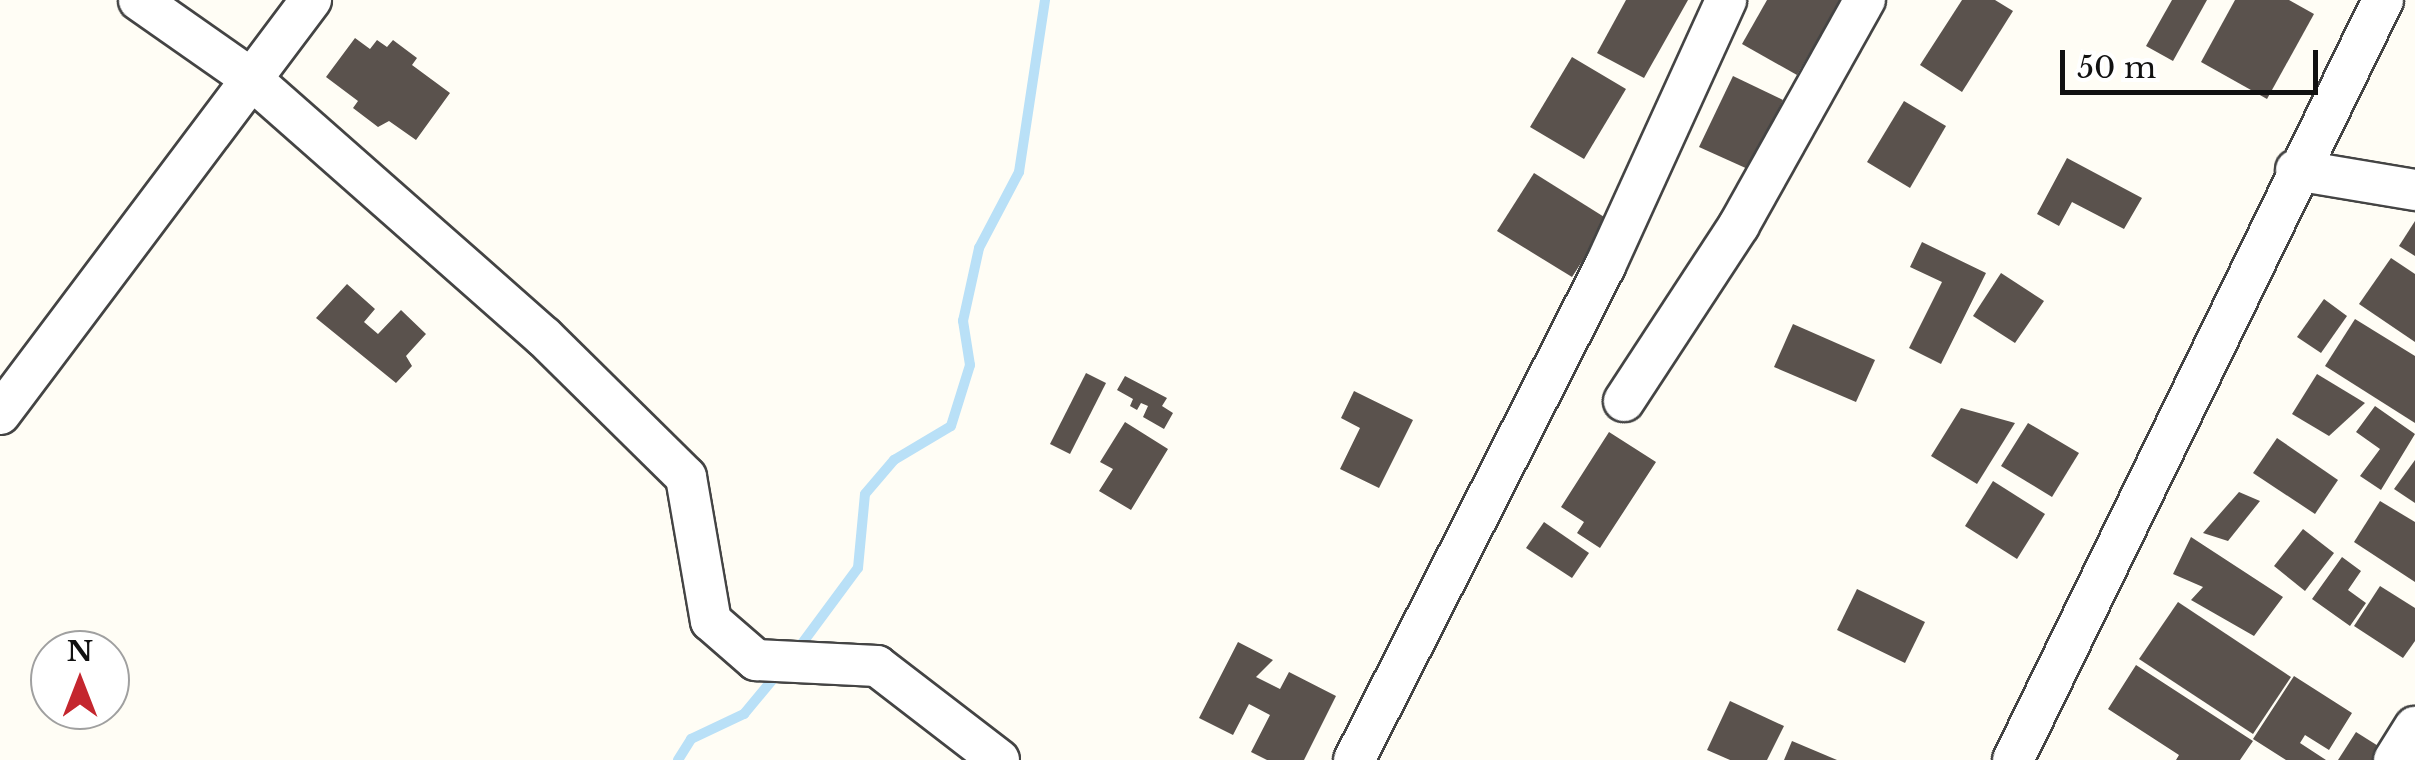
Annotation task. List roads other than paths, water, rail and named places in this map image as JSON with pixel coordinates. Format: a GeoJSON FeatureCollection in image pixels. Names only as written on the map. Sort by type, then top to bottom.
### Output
{"type":"FeatureCollection","features":[{"type":"Feature","properties":{"kind":"street"},"geometry":{"type":"LineString","coordinates":[[139,0],[250,77],[544,337],[686,477],[710,621],[756,660],[877,666],[999,760]]}},
{"type":"Feature","properties":{"kind":"street"},"geometry":{"type":"LineString","coordinates":[[0,414],[250,77],[312,0]]}},
{"type":"Feature","properties":{"kind":"street"},"geometry":{"type":"LineString","coordinates":[[1354,760],[1605,266],[1726,0]]}},
{"type":"Feature","properties":{"kind":"street"},"geometry":{"type":"LineString","coordinates":[[1624,401],[1740,225],[1865,0]]}},
{"type":"Feature","properties":{"kind":"street"},"geometry":{"type":"LineString","coordinates":[[2013,760],[2296,170],[2384,0]]}},
{"type":"Feature","properties":{"kind":"street"},"geometry":{"type":"LineString","coordinates":[[2296,170],[2415,190]]}},
{"type":"Feature","properties":{"kind":"street"},"geometry":{"type":"LineString","coordinates":[[2394,760],[2415,727]]}},
{"type":"Feature","properties":{"kind":"waterway"},"geometry":{"type":"LineString","coordinates":[[795,653],[858,568],[865,494],[894,460],[951,426],[970,365],[963,321],[979,248],[1019,172],[1045,0]]}},
{"type":"Feature","properties":{"kind":"waterway"},"geometry":{"type":"LineString","coordinates":[[678,760],[691,739],[744,714],[778,673]]}}]}
